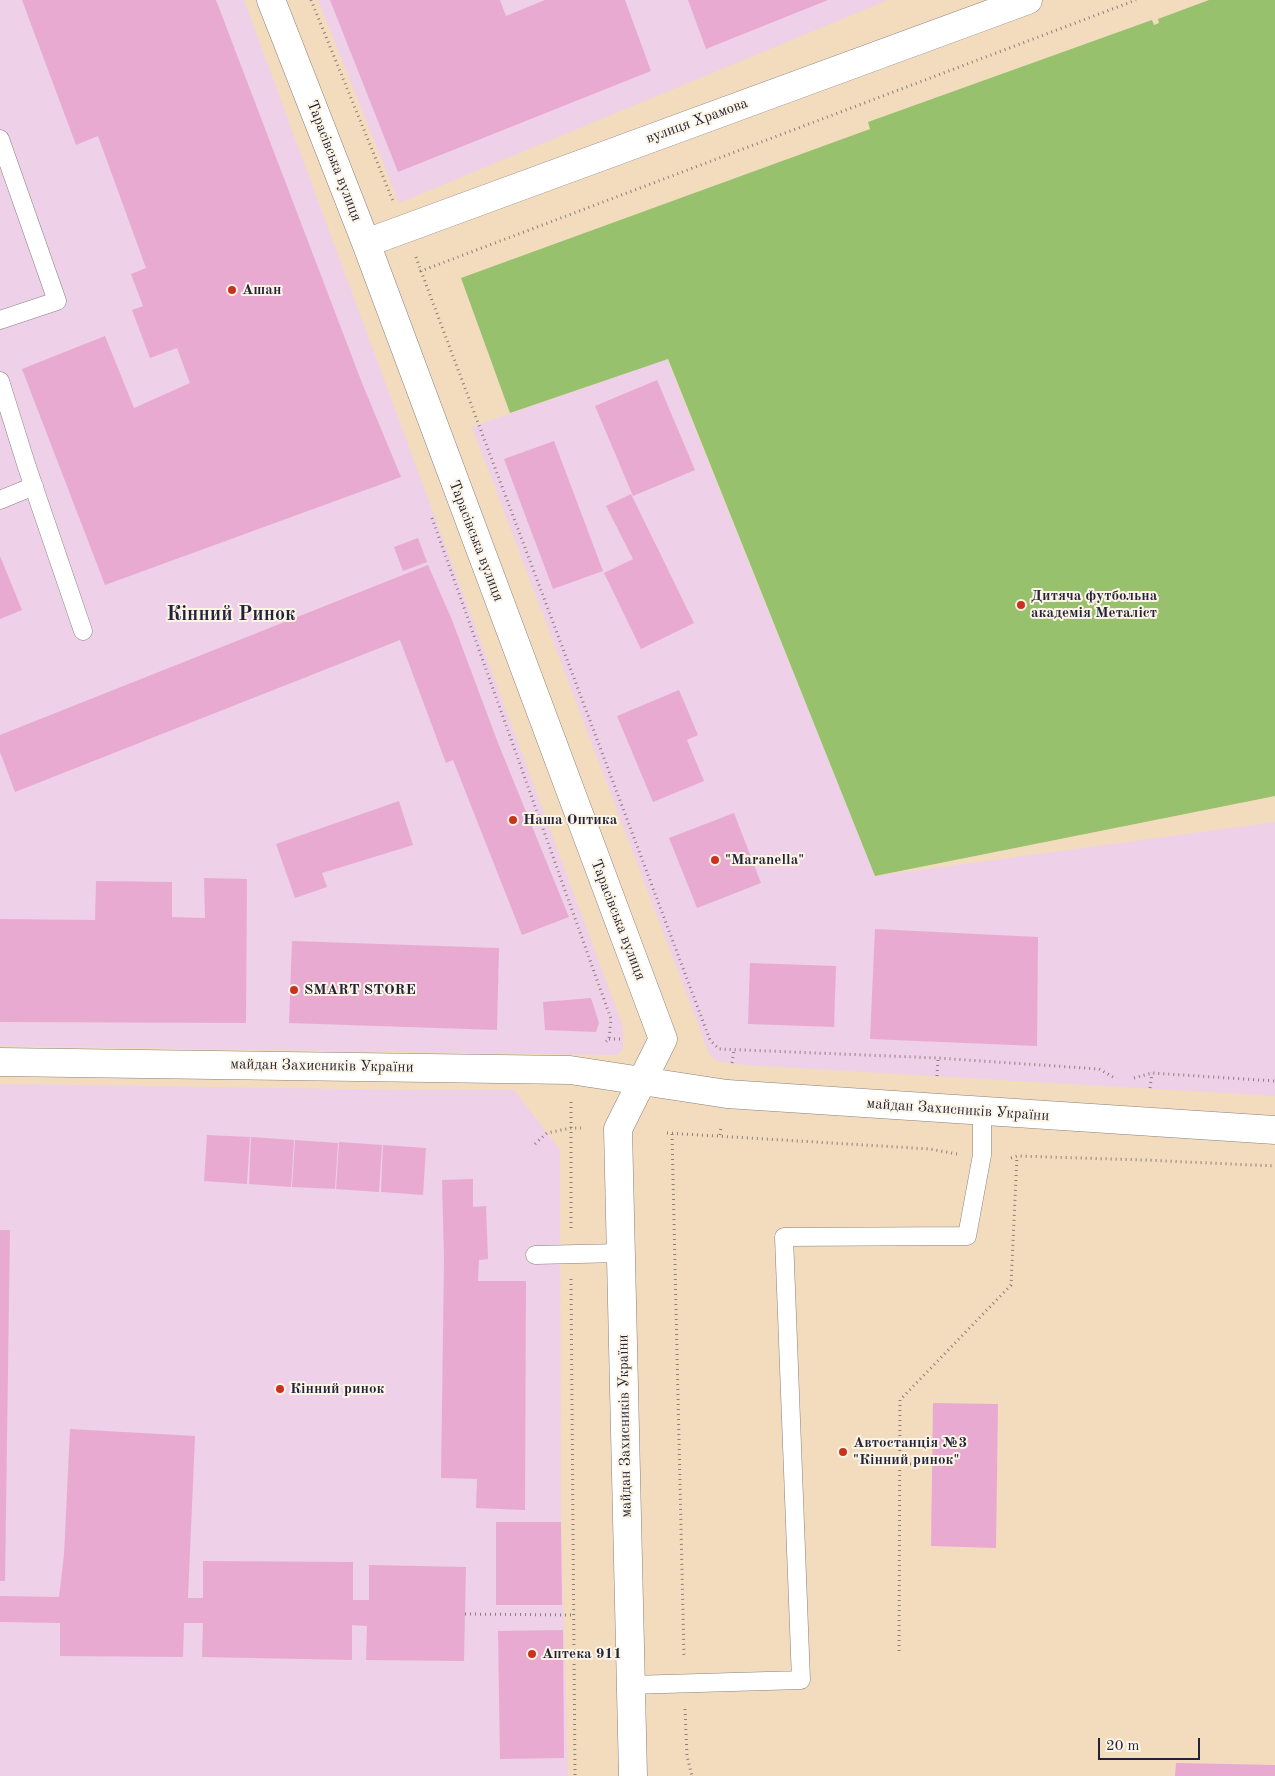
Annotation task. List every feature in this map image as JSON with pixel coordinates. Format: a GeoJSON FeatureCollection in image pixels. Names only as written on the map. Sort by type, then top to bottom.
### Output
{"type":"FeatureCollection","features":[{"type":"Feature","properties":{"kind":"street","name":"Тарасівська вулиця"},"geometry":{"type":"LineString","coordinates":[[271,0],[366,242],[663,1039],[643,1081]]}},
{"type":"Feature","properties":{"kind":"street","name":"вулиця Храмова"},"geometry":{"type":"LineString","coordinates":[[366,242],[1028,0]]}},
{"type":"Feature","properties":{"kind":"street","name":"майдан Захисників України"},"geometry":{"type":"LineString","coordinates":[[0,1062],[570,1070],[726,1094],[1275,1130]]}},
{"type":"Feature","properties":{"kind":"street","name":"майдан Захисників України"},"geometry":{"type":"LineString","coordinates":[[633,1776],[618,1129],[643,1081]]}},
{"type":"Feature","properties":{"kind":"lane"},"geometry":{"type":"LineString","coordinates":[[0,139],[57,301],[0,320]]}},
{"type":"Feature","properties":{"kind":"lane"},"geometry":{"type":"LineString","coordinates":[[0,381],[83,631]]}},
{"type":"Feature","properties":{"kind":"lane"},"geometry":{"type":"LineString","coordinates":[[0,500],[34,486]]}},
{"type":"Feature","properties":{"kind":"lane"},"geometry":{"type":"LineString","coordinates":[[631,1685],[801,1680],[784,1237],[967,1236],[982,1155],[982,1112]]}},
{"type":"Feature","properties":{"kind":"lane"},"geometry":{"type":"LineString","coordinates":[[535,1256],[621,1253]]}},
{"type":"Feature","properties":{"kind":"path"},"geometry":{"type":"LineString","coordinates":[[311,0],[395,205]]}},
{"type":"Feature","properties":{"kind":"path"},"geometry":{"type":"LineString","coordinates":[[421,271],[1136,0]]}},
{"type":"Feature","properties":{"kind":"path"},"geometry":{"type":"LineString","coordinates":[[414,252],[710,1040],[719,1049],[938,1058],[1099,1069],[1113,1077]]}},
{"type":"Feature","properties":{"kind":"path"},"geometry":{"type":"LineString","coordinates":[[429,511],[611,1019],[609,1038],[599,1048]]}},
{"type":"Feature","properties":{"kind":"path"},"geometry":{"type":"LineString","coordinates":[[609,1038],[624,1039]]}},
{"type":"Feature","properties":{"kind":"path"},"geometry":{"type":"LineString","coordinates":[[704,1040],[710,1040]]}},
{"type":"Feature","properties":{"kind":"path"},"geometry":{"type":"LineString","coordinates":[[732,1064],[734,1050]]}},
{"type":"Feature","properties":{"kind":"path"},"geometry":{"type":"LineString","coordinates":[[937,1076],[938,1058]]}},
{"type":"Feature","properties":{"kind":"path"},"geometry":{"type":"LineString","coordinates":[[1134,1078],[1152,1073],[1275,1082]]}},
{"type":"Feature","properties":{"kind":"path"},"geometry":{"type":"LineString","coordinates":[[1150,1088],[1152,1073]]}},
{"type":"Feature","properties":{"kind":"path"},"geometry":{"type":"LineString","coordinates":[[570,1093],[575,1776]]}},
{"type":"Feature","properties":{"kind":"path"},"geometry":{"type":"LineString","coordinates":[[720,1135],[722,1127]]}},
{"type":"Feature","properties":{"kind":"path"},"geometry":{"type":"LineString","coordinates":[[535,1144],[547,1134],[571,1128],[581,1128]]}},
{"type":"Feature","properties":{"kind":"path"},"geometry":{"type":"LineString","coordinates":[[667,1133],[930,1149],[957,1154]]}},
{"type":"Feature","properties":{"kind":"path"},"geometry":{"type":"LineString","coordinates":[[672,1134],[684,1683],[687,1756],[692,1776]]}},
{"type":"Feature","properties":{"kind":"path"},"geometry":{"type":"LineString","coordinates":[[930,1149],[931,1142]]}},
{"type":"Feature","properties":{"kind":"path"},"geometry":{"type":"LineString","coordinates":[[899,1651],[900,1400],[1011,1285],[1017,1156]]}},
{"type":"Feature","properties":{"kind":"path"},"geometry":{"type":"LineString","coordinates":[[1011,1158],[1017,1156],[1275,1166]]}},
{"type":"Feature","properties":{"kind":"path"},"geometry":{"type":"LineString","coordinates":[[900,1464],[932,1464]]}},
{"type":"Feature","properties":{"kind":"path"},"geometry":{"type":"LineString","coordinates":[[465,1614],[573,1615]]}},
{"type":"Feature","properties":{"kind":"shaded area"},"geometry":{"type":"Polygon","coordinates":[[[0,0],[244,0],[623,1027],[623,1049],[617,1055],[0,1046],[0,0]]]}},
{"type":"Feature","properties":{"kind":"shaded area"},"geometry":{"type":"Polygon","coordinates":[[[318,0],[888,0],[399,203],[318,0]]]}},
{"type":"Feature","properties":{"kind":"shaded area"},"geometry":{"type":"Polygon","coordinates":[[[667,359],[875,876],[1275,822],[1275,1096],[744,1065],[721,1062],[714,1059],[709,1053],[472,427],[667,359]]]}},
{"type":"Feature","properties":{"kind":"shaded area","name":"Кінний ринок"},"geometry":{"type":"Polygon","coordinates":[[[0,1084],[514,1090],[560,1150],[561,1522],[568,1776],[0,1776],[0,1084]]]}},
{"type":"Feature","properties":{"kind":"green space","name":"Дитяча футбольна академія Металіст"},"geometry":{"type":"Polygon","coordinates":[[[1209,0],[1275,0],[1275,796],[875,876],[668,359],[510,413],[461,278],[870,129],[868,122],[1152,20],[1154,25],[1159,23],[1158,19],[1209,0]]]}},
{"type":"Feature","properties":{"kind":"building","name":"Ашан"},"geometry":{"type":"Polygon","coordinates":[[[22,0],[216,0],[362,383],[401,477],[105,585],[22,369],[105,336],[134,408],[190,383],[177,348],[150,358],[132,310],[143,306],[131,274],[146,268],[98,136],[76,145],[22,0]]]}},
{"type":"Feature","properties":{"kind":"building"},"geometry":{"type":"Polygon","coordinates":[[[330,0],[500,0],[506,16],[545,0],[625,0],[651,71],[398,172],[330,0]]]}},
{"type":"Feature","properties":{"kind":"building"},"geometry":{"type":"Polygon","coordinates":[[[688,0],[828,0],[706,49],[688,0]]]}},
{"type":"Feature","properties":{"kind":"building"},"geometry":{"type":"Polygon","coordinates":[[[657,380],[695,470],[633,496],[595,406],[657,380]]]}},
{"type":"Feature","properties":{"kind":"building"},"geometry":{"type":"Polygon","coordinates":[[[554,441],[603,571],[553,589],[504,459],[554,441]]]}},
{"type":"Feature","properties":{"kind":"building"},"geometry":{"type":"Polygon","coordinates":[[[631,494],[694,623],[641,649],[604,573],[633,559],[606,506],[631,494]]]}},
{"type":"Feature","properties":{"kind":"building"},"geometry":{"type":"Polygon","coordinates":[[[418,538],[427,562],[403,571],[394,547],[418,538]]]}},
{"type":"Feature","properties":{"kind":"building"},"geometry":{"type":"Polygon","coordinates":[[[0,556],[22,610],[0,619],[0,556]]]}},
{"type":"Feature","properties":{"kind":"building"},"geometry":{"type":"Polygon","coordinates":[[[428,565],[452,620],[498,743],[569,917],[522,935],[453,760],[446,763],[400,640],[15,792],[0,752],[0,735],[428,565]]]}},
{"type":"Feature","properties":{"kind":"building"},"geometry":{"type":"Polygon","coordinates":[[[679,690],[698,735],[687,740],[704,781],[653,802],[617,716],[679,690]]]}},
{"type":"Feature","properties":{"kind":"building"},"geometry":{"type":"Polygon","coordinates":[[[399,801],[413,845],[322,873],[327,887],[295,898],[276,844],[399,801]]]}},
{"type":"Feature","properties":{"kind":"building","name":"\"Maranella\""},"geometry":{"type":"Polygon","coordinates":[[[734,813],[761,883],[697,908],[669,838],[734,813]]]}},
{"type":"Feature","properties":{"kind":"building"},"geometry":{"type":"Polygon","coordinates":[[[204,878],[247,879],[246,1023],[0,1022],[0,919],[95,920],[96,881],[172,882],[172,917],[205,918],[204,878]]]}},
{"type":"Feature","properties":{"kind":"building"},"geometry":{"type":"Polygon","coordinates":[[[875,929],[1038,937],[1037,1046],[870,1039],[875,929]]]}},
{"type":"Feature","properties":{"kind":"building"},"geometry":{"type":"Polygon","coordinates":[[[292,941],[499,948],[497,1030],[289,1023],[292,941]]]}},
{"type":"Feature","properties":{"kind":"building"},"geometry":{"type":"Polygon","coordinates":[[[750,963],[836,966],[834,1027],[748,1024],[750,963]]]}},
{"type":"Feature","properties":{"kind":"building"},"geometry":{"type":"Polygon","coordinates":[[[591,998],[599,1023],[596,1032],[545,1030],[543,1002],[591,998]]]}},
{"type":"Feature","properties":{"kind":"building"},"geometry":{"type":"Polygon","coordinates":[[[207,1135],[250,1137],[247,1184],[204,1181],[207,1135]]]}},
{"type":"Feature","properties":{"kind":"building"},"geometry":{"type":"Polygon","coordinates":[[[251,1137],[294,1140],[291,1187],[249,1184],[251,1137]]]}},
{"type":"Feature","properties":{"kind":"building"},"geometry":{"type":"Polygon","coordinates":[[[295,1140],[338,1143],[335,1189],[292,1187],[295,1140]]]}},
{"type":"Feature","properties":{"kind":"building"},"geometry":{"type":"Polygon","coordinates":[[[339,1142],[382,1145],[379,1192],[336,1189],[339,1142]]]}},
{"type":"Feature","properties":{"kind":"building"},"geometry":{"type":"Polygon","coordinates":[[[383,1145],[426,1148],[423,1195],[381,1192],[383,1145]]]}},
{"type":"Feature","properties":{"kind":"building"},"geometry":{"type":"Polygon","coordinates":[[[473,1179],[473,1207],[486,1206],[488,1259],[479,1260],[478,1281],[526,1281],[525,1510],[476,1508],[477,1479],[441,1478],[444,1259],[442,1180],[473,1179]]]}},
{"type":"Feature","properties":{"kind":"building"},"geometry":{"type":"Polygon","coordinates":[[[0,1230],[10,1230],[5,1581],[0,1581],[0,1230]]]}},
{"type":"Feature","properties":{"kind":"building"},"geometry":{"type":"Polygon","coordinates":[[[933,1403],[998,1404],[996,1548],[931,1546],[933,1403]]]}},
{"type":"Feature","properties":{"kind":"building"},"geometry":{"type":"Polygon","coordinates":[[[70,1429],[195,1436],[188,1598],[203,1598],[203,1561],[353,1562],[353,1600],[369,1600],[369,1565],[466,1567],[464,1661],[366,1660],[367,1626],[352,1625],[352,1660],[202,1657],[203,1623],[184,1623],[183,1657],[60,1656],[60,1623],[0,1622],[0,1596],[59,1597],[64,1555],[70,1429]]]}},
{"type":"Feature","properties":{"kind":"building"},"geometry":{"type":"Polygon","coordinates":[[[496,1522],[561,1522],[562,1605],[496,1605],[496,1522]]]}},
{"type":"Feature","properties":{"kind":"building"},"geometry":{"type":"Polygon","coordinates":[[[563,1630],[564,1758],[500,1759],[498,1631],[563,1630]]]}},
{"type":"Feature","properties":{"kind":"building"},"geometry":{"type":"Polygon","coordinates":[[[1176,1763],[1275,1765],[1275,1776],[1175,1776],[1176,1763]]]}},
{"type":"Feature","properties":{"kind":"place","name":"Ашан"},"geometry":{"type":"Point","coordinates":[232,290]}},
{"type":"Feature","properties":{"kind":"place","name":"Дитяча футбольна академія Металіст"},"geometry":{"type":"Point","coordinates":[1021,605]}},
{"type":"Feature","properties":{"kind":"place","name":"Наша Оптика"},"geometry":{"type":"Point","coordinates":[513,820]}},
{"type":"Feature","properties":{"kind":"place","name":"\"Maranella\""},"geometry":{"type":"Point","coordinates":[715,860]}},
{"type":"Feature","properties":{"kind":"place","name":"SMART STORE"},"geometry":{"type":"Point","coordinates":[294,990]}},
{"type":"Feature","properties":{"kind":"place","name":"Кінний ринок"},"geometry":{"type":"Point","coordinates":[280,1389]}},
{"type":"Feature","properties":{"kind":"place","name":"Автостанція №3 \"Кінний ринок\""},"geometry":{"type":"Point","coordinates":[843,1452]}},
{"type":"Feature","properties":{"kind":"place","name":"Аптека 911"},"geometry":{"type":"Point","coordinates":[532,1654]}},
{"type":"Feature","properties":{"kind":"district","name":"Кінний Ринок"},"geometry":{"type":"Point","coordinates":[231,615]}}]}
